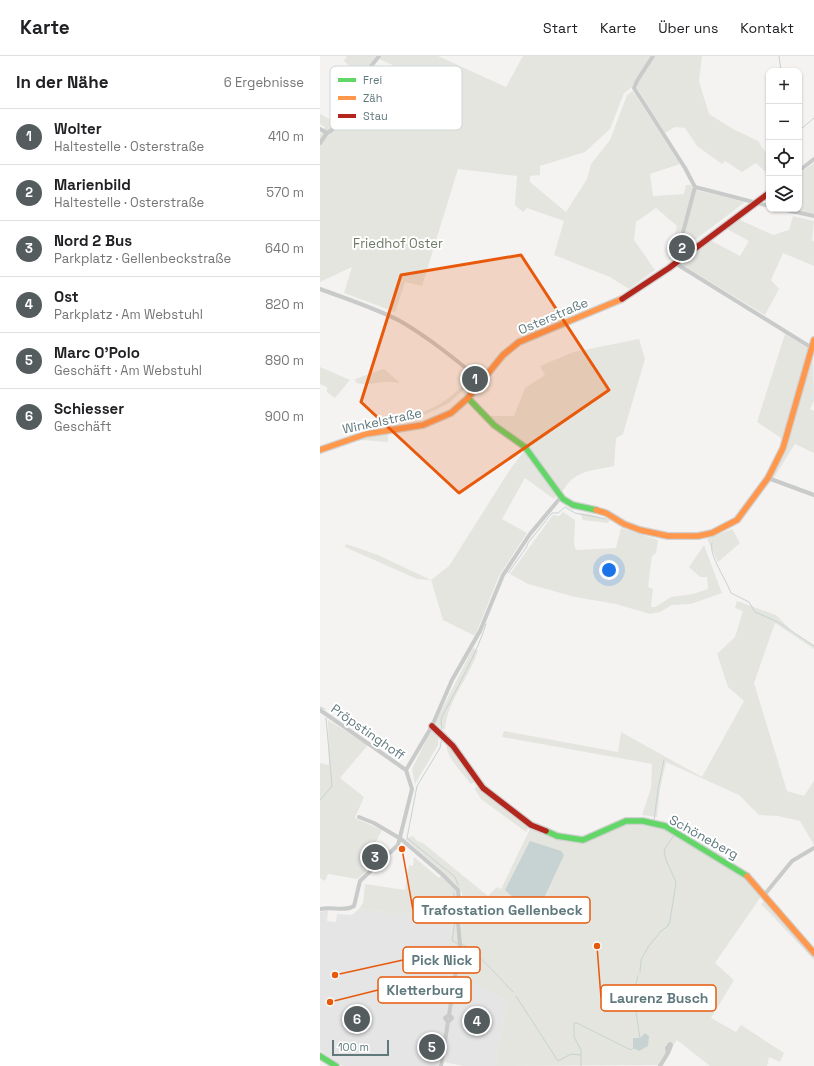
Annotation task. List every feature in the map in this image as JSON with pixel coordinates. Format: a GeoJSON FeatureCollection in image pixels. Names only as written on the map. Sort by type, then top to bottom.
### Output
{"type":"FeatureCollection","features":[{"type":"Feature","properties":{"kind":"street"},"geometry":{"type":"LineString","coordinates":[[371,66],[379,56]]}},
{"type":"Feature","properties":{"kind":"street"},"geometry":{"type":"LineString","coordinates":[[652,57],[636,81],[634,88],[685,168],[695,188],[675,263],[813,348]]}},
{"type":"Feature","properties":{"kind":"street"},"geometry":{"type":"LineString","coordinates":[[320,129],[327,133]]}},
{"type":"Feature","properties":{"kind":"street"},"geometry":{"type":"LineString","coordinates":[[320,142],[327,133],[332,130]]}},
{"type":"Feature","properties":{"kind":"street"},"geometry":{"type":"LineString","coordinates":[[802,169],[814,160]]}},
{"type":"Feature","properties":{"kind":"street"},"geometry":{"type":"LineString","coordinates":[[695,188],[766,205]]}},
{"type":"Feature","properties":{"kind":"street","name":"Osterstraße"},"geometry":{"type":"LineString","coordinates":[[482,380],[503,355],[519,342],[623,299],[675,263],[766,195]]}},
{"type":"Feature","properties":{"kind":"street"},"geometry":{"type":"LineString","coordinates":[[796,212],[814,216]]}},
{"type":"Feature","properties":{"kind":"street"},"geometry":{"type":"LineString","coordinates":[[320,289],[372,308],[399,321],[415,330],[482,380]]}},
{"type":"Feature","properties":{"kind":"street"},"geometry":{"type":"LineString","coordinates":[[468,398],[499,429],[524,446],[561,497],[579,507],[607,514],[627,526],[649,532],[674,537],[703,535],[730,525],[737,520],[768,478],[786,439],[813,348],[814,340]]}},
{"type":"Feature","properties":{"kind":"street","name":"Winkelstraße"},"geometry":{"type":"LineString","coordinates":[[320,450],[342,441],[366,434],[423,425],[451,413],[468,398],[482,380]]}},
{"type":"Feature","properties":{"kind":"street"},"geometry":{"type":"LineString","coordinates":[[768,478],[798,491],[814,495]]}},
{"type":"Feature","properties":{"kind":"street"},"geometry":{"type":"LineString","coordinates":[[406,770],[432,726],[452,680],[480,631],[503,575],[530,534],[561,497]]}},
{"type":"Feature","properties":{"kind":"street","name":"Pröpstinghoff"},"geometry":{"type":"LineString","coordinates":[[320,710],[406,770],[412,790],[401,839]]}},
{"type":"Feature","properties":{"kind":"street","name":"Schöneberg"},"geometry":{"type":"LineString","coordinates":[[432,726],[453,746],[483,788],[502,804],[538,829],[557,836],[583,840],[626,821],[643,821],[665,826],[746,875],[765,894],[814,953]]}},
{"type":"Feature","properties":{"kind":"street"},"geometry":{"type":"LineString","coordinates":[[359,817],[374,823],[401,839],[456,886],[459,893],[460,946],[449,1015],[452,1018],[448,1022],[442,1066]]}},
{"type":"Feature","properties":{"kind":"street"},"geometry":{"type":"LineString","coordinates":[[320,909],[333,907],[349,909],[354,906],[360,881],[398,846],[401,839]]}},
{"type":"Feature","properties":{"kind":"street"},"geometry":{"type":"LineString","coordinates":[[765,894],[792,861],[814,848]]}},
{"type":"Feature","properties":{"kind":"street"},"geometry":{"type":"LineString","coordinates":[[660,1066],[668,1053]]}},
{"type":"Feature","properties":{"kind":"street"},"geometry":{"type":"LineString","coordinates":[[320,1056],[336,1066]]}},
{"type":"Feature","properties":{"kind":"highlighted area"},"geometry":{"type":"Polygon","coordinates":[[[521,255],[609,390],[459,493],[361,402],[401,275],[521,255]]]}},
{"type":"Feature","properties":{"kind":"shaded area"},"geometry":{"type":"Polygon","coordinates":[[[530,841],[561,851],[564,855],[538,911],[531,914],[505,890],[530,841]]]}},
{"type":"Feature","properties":{"kind":"shaded area"},"geometry":{"type":"Polygon","coordinates":[[[359,909],[453,921],[446,969],[508,1002],[502,1018],[504,1019],[495,1066],[463,1066],[439,1061],[439,1066],[343,1066],[320,1050],[320,912],[328,910],[327,921],[336,922],[337,914],[352,915],[359,909]]]}},
{"type":"Feature","properties":{"kind":"shaded area"},"geometry":{"type":"Polygon","coordinates":[[[645,1033],[649,1036],[648,1046],[639,1051],[633,1048],[633,1038],[640,1038],[645,1033]]]}},
{"type":"Feature","properties":{"kind":"green space"},"geometry":{"type":"Polygon","coordinates":[[[347,56],[376,56],[368,66],[350,66],[344,61],[347,56]]]}},
{"type":"Feature","properties":{"kind":"green space"},"geometry":{"type":"Polygon","coordinates":[[[381,56],[438,56],[460,66],[395,66],[379,59],[381,56]]]}},
{"type":"Feature","properties":{"kind":"green space","name":"Friedhof Oster"},"geometry":{"type":"Polygon","coordinates":[[[523,56],[651,56],[632,87],[624,93],[610,129],[585,152],[540,166],[540,175],[530,176],[530,182],[566,212],[587,179],[591,164],[610,140],[627,95],[633,91],[680,164],[650,174],[653,196],[684,194],[686,185],[691,185],[693,189],[675,255],[669,260],[677,226],[656,208],[636,222],[634,240],[655,270],[629,289],[610,277],[554,255],[564,221],[527,208],[523,212],[515,205],[517,176],[458,169],[422,286],[405,282],[395,312],[344,293],[352,267],[320,282],[320,135],[325,127],[320,124],[320,114],[330,119],[330,130],[462,130],[462,67],[506,87],[523,56]]]}},
{"type":"Feature","properties":{"kind":"green space"},"geometry":{"type":"Polygon","coordinates":[[[655,56],[702,56],[699,81],[709,114],[733,129],[758,141],[766,153],[766,172],[756,163],[742,172],[725,161],[722,164],[697,146],[685,128],[675,127],[665,133],[637,88],[638,83],[655,56]]]}},
{"type":"Feature","properties":{"kind":"green space"},"geometry":{"type":"Polygon","coordinates":[[[814,163],[814,215],[802,212],[802,172],[814,163]]]}},
{"type":"Feature","properties":{"kind":"green space"},"geometry":{"type":"Polygon","coordinates":[[[696,190],[745,202],[679,252],[696,190]]]}},
{"type":"Feature","properties":{"kind":"green space"},"geometry":{"type":"Polygon","coordinates":[[[793,216],[814,221],[812,240],[814,242],[814,266],[783,253],[771,280],[779,289],[765,315],[679,263],[710,240],[740,256],[749,241],[725,228],[738,219],[773,235],[789,230],[793,216]]]}},
{"type":"Feature","properties":{"kind":"green space"},"geometry":{"type":"Polygon","coordinates":[[[785,334],[809,349],[784,440],[757,422],[785,334]]]}},
{"type":"Feature","properties":{"kind":"green space"},"geometry":{"type":"Polygon","coordinates":[[[639,339],[645,359],[623,434],[616,438],[614,466],[590,471],[577,476],[565,487],[561,495],[532,453],[487,416],[514,416],[525,388],[545,375],[540,366],[574,352],[639,339]]]}},
{"type":"Feature","properties":{"kind":"green space"},"geometry":{"type":"Polygon","coordinates":[[[813,350],[814,401],[810,409],[814,411],[814,453],[795,444],[773,479],[770,477],[784,450],[813,350]]]}},
{"type":"Feature","properties":{"kind":"green space"},"geometry":{"type":"Polygon","coordinates":[[[320,367],[350,380],[335,398],[327,392],[327,387],[320,384],[320,367]]]}},
{"type":"Feature","properties":{"kind":"green space"},"geometry":{"type":"Polygon","coordinates":[[[384,369],[399,382],[367,384],[356,383],[355,379],[384,369]]]}},
{"type":"Feature","properties":{"kind":"green space"},"geometry":{"type":"Polygon","coordinates":[[[471,377],[474,380],[449,403],[412,421],[411,415],[437,406],[451,396],[471,377]]]}},
{"type":"Feature","properties":{"kind":"green space"},"geometry":{"type":"Polygon","coordinates":[[[388,434],[388,442],[362,440],[350,442],[357,438],[388,434]]]}},
{"type":"Feature","properties":{"kind":"green space"},"geometry":{"type":"Polygon","coordinates":[[[524,451],[552,486],[556,496],[554,499],[525,478],[502,519],[527,533],[499,576],[475,636],[443,620],[431,580],[449,566],[511,468],[524,451]]]}},
{"type":"Feature","properties":{"kind":"green space"},"geometry":{"type":"Polygon","coordinates":[[[563,512],[575,520],[574,544],[576,550],[616,548],[621,528],[658,540],[656,553],[652,556],[648,587],[653,589],[651,607],[655,607],[671,597],[693,594],[708,589],[707,577],[700,577],[689,567],[704,545],[722,593],[691,604],[672,605],[660,612],[650,614],[616,604],[575,597],[528,584],[510,574],[553,515],[559,516],[563,512]]]}},
{"type":"Feature","properties":{"kind":"green space"},"geometry":{"type":"Polygon","coordinates":[[[580,513],[590,514],[610,520],[608,523],[583,520],[580,513]]]}},
{"type":"Feature","properties":{"kind":"green space"},"geometry":{"type":"Polygon","coordinates":[[[732,529],[740,543],[718,562],[707,539],[732,529]]]}},
{"type":"Feature","properties":{"kind":"green space"},"geometry":{"type":"Polygon","coordinates":[[[346,544],[378,555],[431,580],[417,579],[345,547],[346,544]]]}},
{"type":"Feature","properties":{"kind":"green space"},"geometry":{"type":"Polygon","coordinates":[[[737,601],[776,615],[793,632],[814,645],[814,649],[775,623],[754,683],[787,791],[804,796],[814,781],[814,845],[800,821],[778,816],[759,815],[739,795],[666,762],[660,789],[657,817],[642,815],[651,788],[652,764],[502,737],[504,731],[618,752],[621,732],[702,777],[744,701],[728,687],[717,654],[735,637],[743,611],[735,608],[737,601]]]}},
{"type":"Feature","properties":{"kind":"green space"},"geometry":{"type":"Polygon","coordinates":[[[473,648],[478,651],[454,699],[445,730],[435,723],[473,648]]]}},
{"type":"Feature","properties":{"kind":"green space"},"geometry":{"type":"Polygon","coordinates":[[[328,720],[368,745],[340,778],[364,797],[355,818],[382,830],[363,867],[367,871],[357,879],[328,874],[325,881],[320,878],[320,763],[329,765],[328,720]]]}},
{"type":"Feature","properties":{"kind":"green space"},"geometry":{"type":"Polygon","coordinates":[[[432,728],[439,733],[438,745],[415,784],[412,769],[432,728]]]}},
{"type":"Feature","properties":{"kind":"green space"},"geometry":{"type":"Polygon","coordinates":[[[446,739],[476,781],[471,784],[454,763],[450,757],[446,745],[446,739]]]}},
{"type":"Feature","properties":{"kind":"green space"},"geometry":{"type":"Polygon","coordinates":[[[480,786],[493,800],[529,826],[526,832],[481,799],[474,788],[480,786]]]}},
{"type":"Feature","properties":{"kind":"green space"},"geometry":{"type":"Polygon","coordinates":[[[642,822],[663,827],[747,878],[762,895],[715,963],[734,980],[711,1018],[736,1032],[741,1025],[784,1053],[780,1062],[769,1057],[767,1066],[710,1066],[677,1040],[660,1065],[495,1066],[504,1019],[502,1018],[508,1002],[457,975],[462,915],[462,893],[456,884],[405,839],[413,836],[417,841],[423,843],[488,896],[497,887],[501,889],[531,827],[556,837],[573,841],[626,823],[642,822]],[[560,851],[506,890],[531,914],[560,851]]]}},
{"type":"Feature","properties":{"kind":"green space"},"geometry":{"type":"Polygon","coordinates":[[[414,857],[439,878],[441,876],[454,887],[458,894],[458,946],[453,973],[446,969],[453,921],[359,909],[363,903],[365,884],[405,890],[409,865],[413,866],[414,857]]]}},
{"type":"Feature","properties":{"kind":"green space"},"geometry":{"type":"Polygon","coordinates":[[[766,899],[814,957],[814,960],[761,904],[766,899]]]}},
{"type":"Feature","properties":{"kind":"waterway"},"geometry":{"type":"LineString","coordinates":[[779,56],[781,68]]}},
{"type":"Feature","properties":{"kind":"waterway"},"geometry":{"type":"LineString","coordinates":[[802,128],[814,118]]}},
{"type":"Feature","properties":{"kind":"waterway"},"geometry":{"type":"LineString","coordinates":[[508,573],[528,543],[552,513],[558,513],[565,507],[575,513],[606,519]]}},
{"type":"Feature","properties":{"kind":"waterway"},"geometry":{"type":"LineString","coordinates":[[712,543],[715,560],[731,593],[749,602],[755,612],[778,622],[814,646]]}},
{"type":"Feature","properties":{"kind":"waterway"},"geometry":{"type":"LineString","coordinates":[[442,732],[441,718],[472,660],[486,624]]}},
{"type":"Feature","properties":{"kind":"waterway"},"geometry":{"type":"LineString","coordinates":[[320,707],[325,709]]}},
{"type":"Feature","properties":{"kind":"waterway"},"geometry":{"type":"LineString","coordinates":[[320,800],[332,786],[326,718]]}},
{"type":"Feature","properties":{"kind":"waterway"},"geometry":{"type":"LineString","coordinates":[[442,737],[440,748],[417,786],[407,838],[455,877],[458,885]]}},
{"type":"Feature","properties":{"kind":"waterway"},"geometry":{"type":"LineString","coordinates":[[656,821],[654,821],[658,789],[664,760]]}},
{"type":"Feature","properties":{"kind":"waterway"},"geometry":{"type":"LineString","coordinates":[[640,972],[641,960],[648,947],[661,931],[668,926],[670,921],[676,882],[666,860],[664,850],[674,835]]}},
{"type":"Feature","properties":{"kind":"waterway"},"geometry":{"type":"LineString","coordinates":[[454,892],[455,921],[452,940],[457,944]]}},
{"type":"Feature","properties":{"kind":"waterway"},"geometry":{"type":"LineString","coordinates":[[461,944],[472,949],[513,992]]}},
{"type":"Feature","properties":{"kind":"waterway"},"geometry":{"type":"LineString","coordinates":[[638,976],[631,1001],[636,1012],[640,1039]]}},
{"type":"Feature","properties":{"kind":"waterway"},"geometry":{"type":"LineString","coordinates":[[516,996],[558,1061],[571,1054],[580,1055]]}},
{"type":"Feature","properties":{"kind":"waterway"},"geometry":{"type":"LineString","coordinates":[[581,1066],[581,1050],[574,1037],[574,1023],[577,1023],[631,1050],[633,1048]]}},
{"type":"Feature","properties":{"kind":"traffic: fast"},"geometry":{"type":"LineString","coordinates":[[468,398],[494,425],[525,447],[563,499],[573,505],[596,510]]}},
{"type":"Feature","properties":{"kind":"traffic: fast"},"geometry":{"type":"LineString","coordinates":[[546,831],[557,836],[583,840],[626,821],[643,821],[665,826],[747,876]]}},
{"type":"Feature","properties":{"kind":"traffic: fast"},"geometry":{"type":"LineString","coordinates":[[320,1056],[336,1066]]}},
{"type":"Feature","properties":{"kind":"traffic: slow"},"geometry":{"type":"LineString","coordinates":[[320,450],[366,434],[423,425],[451,413],[468,398],[503,355],[519,342],[622,299]]}},
{"type":"Feature","properties":{"kind":"traffic: slow"},"geometry":{"type":"LineString","coordinates":[[596,510],[606,513],[624,524],[640,530],[668,536],[698,536],[712,533],[737,520],[768,478],[783,448],[814,340]]}},
{"type":"Feature","properties":{"kind":"traffic: slow"},"geometry":{"type":"LineString","coordinates":[[747,876],[814,953]]}},
{"type":"Feature","properties":{"kind":"traffic: jam"},"geometry":{"type":"LineString","coordinates":[[622,299],[669,268],[766,195]]}},
{"type":"Feature","properties":{"kind":"traffic: jam"},"geometry":{"type":"LineString","coordinates":[[432,726],[453,746],[483,788],[531,825],[546,831]]}},
{"type":"Feature","properties":{"kind":"place","name":"Marienbild"},"geometry":{"type":"Point","coordinates":[682,248]}},
{"type":"Feature","properties":{"kind":"place","name":"Wolter"},"geometry":{"type":"Point","coordinates":[475,379]}},
{"type":"Feature","properties":{"kind":"place","name":"Trafostation Gellenbeck"},"geometry":{"type":"Point","coordinates":[402,849]}},
{"type":"Feature","properties":{"kind":"place","name":"Nord 2 Bus"},"geometry":{"type":"Point","coordinates":[375,857]}},
{"type":"Feature","properties":{"kind":"place","name":"Laurenz Busch"},"geometry":{"type":"Point","coordinates":[597,946]}},
{"type":"Feature","properties":{"kind":"place","name":"Pick Nick"},"geometry":{"type":"Point","coordinates":[335,975]}},
{"type":"Feature","properties":{"kind":"place","name":"Kletterburg"},"geometry":{"type":"Point","coordinates":[330,1002]}},
{"type":"Feature","properties":{"kind":"place","name":"Schiesser"},"geometry":{"type":"Point","coordinates":[357,1019]}},
{"type":"Feature","properties":{"kind":"place","name":"Ost"},"geometry":{"type":"Point","coordinates":[477,1021]}},
{"type":"Feature","properties":{"kind":"place","name":"Marc O'Polo"},"geometry":{"type":"Point","coordinates":[432,1047]}}]}
